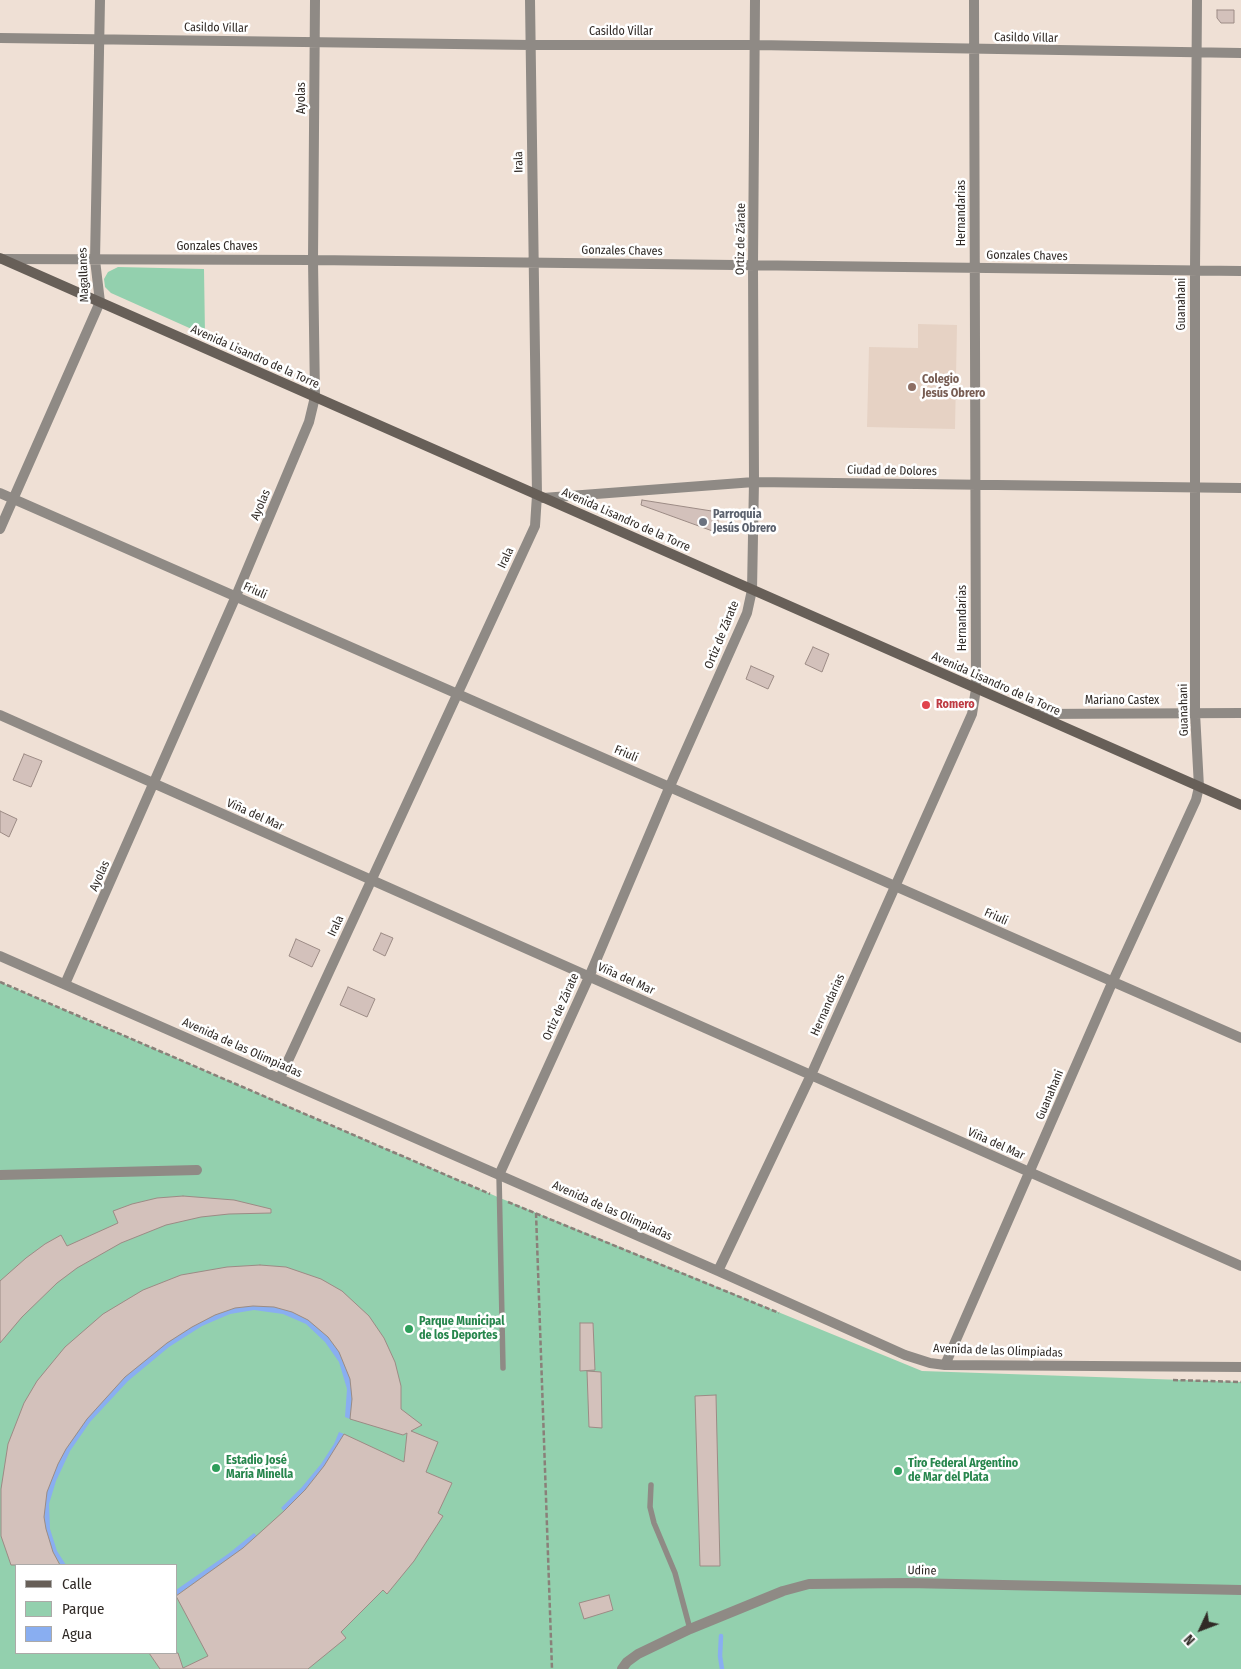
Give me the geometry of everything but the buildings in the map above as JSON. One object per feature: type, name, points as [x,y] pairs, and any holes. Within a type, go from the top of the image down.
[{"type":"street","name":"Magallanes","points":[[0,529],[100,302],[95,260],[100,0]]},
{"type":"street","name":"Ayolas","points":[[65,984],[155,784],[309,422],[315,397],[314,0]]},
{"type":"street","name":"Irala","points":[[280,1078],[535,526],[540,496],[532,262],[530,0]]},
{"type":"street","name":"Ortiz de Zárate","points":[[499,1174],[589,977],[670,786],[747,613],[752,590],[754,482],[755,0]]},
{"type":"street","name":"Hernandarias","points":[[718,1271],[811,1075],[972,714],[976,689],[974,0]]},
{"type":"street","name":"Guanahani","points":[[945,1365],[1112,983],[1196,800],[1200,787],[1195,713],[1197,0]]},
{"type":"street","name":"Casildo Villar","points":[[0,38],[1241,53]]},
{"type":"street","name":"Gonzales Chaves","points":[[1,259],[532,262],[1241,271]]},
{"type":"street","name":"Avenida Lisandro de la Torre","points":[[1,259],[1241,805]]},
{"type":"street","name":"Ciudad de Dolores","points":[[540,496],[754,482],[1241,488]]},
{"type":"street","name":"Friuli","points":[[0,493],[895,885],[1112,983],[1241,1038]]},
{"type":"street","name":"Mariano Castex","points":[[1033,714],[1241,714]]},
{"type":"street","name":"Viña del Mar","points":[[0,715],[1241,1266]]},
{"type":"street","name":"Avenida de las Olimpiadas","points":[[0,956],[499,1174],[905,1355],[930,1363],[945,1365],[1241,1368]]},
{"type":"street","points":[[0,1175],[197,1170]]},
{"type":"street","name":"Udine","points":[[622,1669],[627,1662],[638,1654],[690,1629],[783,1591],[809,1584],[1241,1590]]},
{"type":"lane","points":[[499,1174],[503,1368]]},
{"type":"lane","points":[[651,1485],[650,1507],[654,1523],[675,1572],[690,1629]]},
{"type":"path","points":[[0,982],[500,1198],[712,1286]]},
{"type":"path","points":[[536,1213],[552,1669]]},
{"type":"shaded area","name":"Colegio Jesús Obrero","points":[[918,324],[957,325],[955,429],[867,427],[869,347],[918,348]]},
{"type":"green space","points":[[118,267],[204,269],[205,335],[111,293],[105,287],[104,279],[108,272]]},
{"type":"green space","name":"Parque Municipal de los Deportes","points":[[0,982],[500,1198],[922,1371],[1241,1382],[1241,1669],[0,1669]]},
{"type":"water","points":[[253,1306],[274,1307],[292,1312],[308,1320],[328,1337],[339,1352],[350,1379],[352,1399],[350,1419],[345,1417],[347,1389],[339,1362],[325,1342],[306,1324],[283,1314],[254,1310],[230,1314],[202,1326],[169,1347],[128,1381],[90,1422],[70,1451],[56,1481],[49,1504],[50,1529],[57,1551],[65,1564],[60,1564],[53,1552],[44,1517],[47,1491],[66,1449],[87,1419],[125,1377],[167,1343],[192,1327],[215,1315],[235,1308]]},
{"type":"water","points":[[339,1432],[344,1434],[332,1457],[305,1490],[284,1511],[281,1508],[321,1464],[334,1444]]},
{"type":"water","points":[[254,1533],[257,1536],[178,1595],[178,1589],[228,1554]]},
{"type":"waterway","points":[[721,1636],[720,1656],[722,1669]]},
{"type":"place","name":"Colegio Jesús Obrero","points":[[912,387]]},
{"type":"place","name":"Parroquia Jesús Obrero","points":[[703,522]]},
{"type":"place","name":"Romero","points":[[926,705]]},
{"type":"place","name":"Parque Municipal de los Deportes","points":[[409,1329]]},
{"type":"place","name":"Estadio José María Minella","points":[[216,1468]]},
{"type":"place","name":"Tiro Federal Argentino de Mar del Plata","points":[[898,1471]]}]
